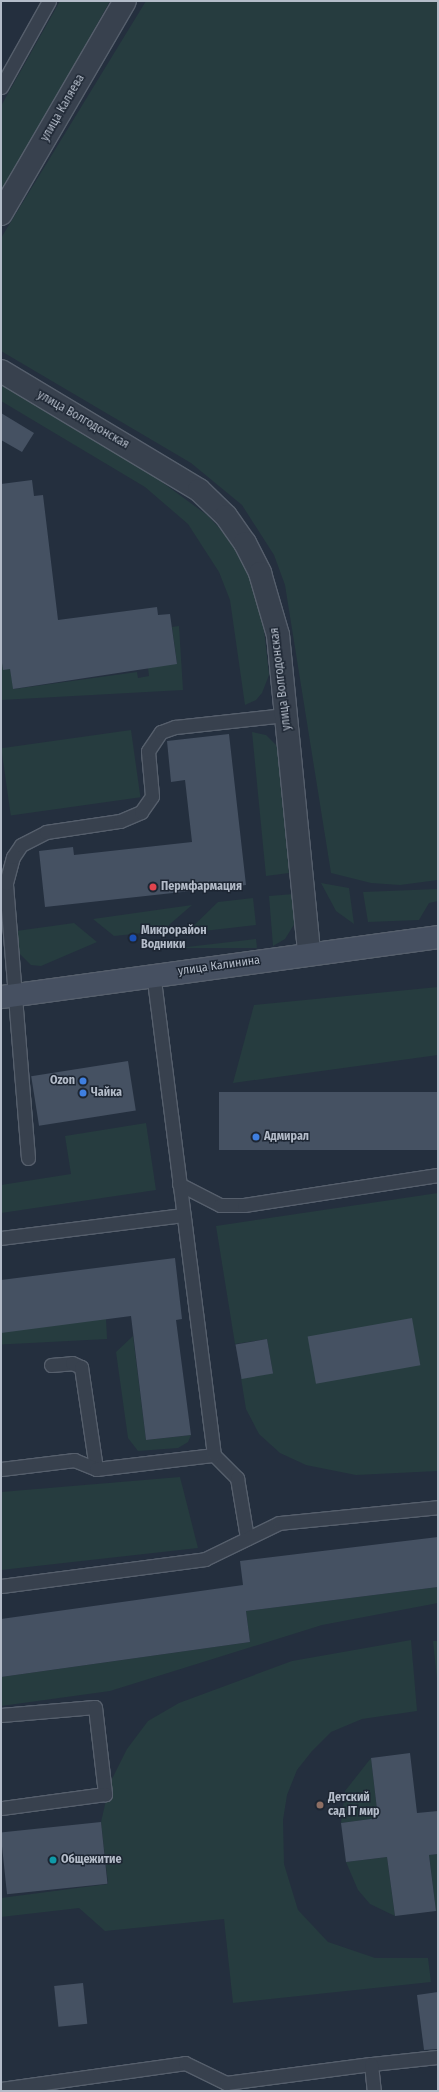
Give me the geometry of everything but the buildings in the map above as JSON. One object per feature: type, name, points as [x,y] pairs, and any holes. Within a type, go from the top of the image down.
[{"type":"main road","name":"улица Калинина","points":[[7,996],[309,953],[438,937]]},
{"type":"street","name":"улица Каляева","points":[[1,214],[125,1]]},
{"type":"street","name":"улица Волгодонская","points":[[1,371],[199,490],[226,516],[245,543],[268,597],[278,635],[309,953]]},
{"type":"lane","points":[[1,87],[49,1]]},
{"type":"lane","points":[[28,1158],[7,996],[6,883],[13,856],[21,844],[46,832],[120,821],[141,812],[152,796],[148,751],[161,732],[175,727],[285,715]]},
{"type":"lane","points":[[153,975],[214,1455],[237,1478],[247,1538]]},
{"type":"lane","points":[[180,1184],[220,1205],[244,1206],[438,1175]]},
{"type":"lane","points":[[1,1238],[183,1215]]},
{"type":"lane","points":[[51,1365],[72,1363],[81,1366],[96,1470]]},
{"type":"lane","points":[[1,1469],[74,1460],[96,1470],[214,1455]]},
{"type":"lane","points":[[1,1586],[206,1559],[279,1523],[438,1507]]},
{"type":"lane","points":[[1,1715],[95,1707],[105,1794],[1,1808]]},
{"type":"lane","points":[[1,2089],[185,2063],[226,2083],[371,2064],[438,2057]]},
{"type":"lane","points":[[371,2064],[374,2091]]},
{"type":"green space","points":[[60,1],[110,1],[1,196],[1,106]]},
{"type":"green space","points":[[146,1],[438,1],[438,880],[400,885],[371,883],[331,873],[285,585],[274,555],[242,505],[191,463],[1,351],[1,238]]},
{"type":"green space","points":[[1,384],[155,477],[207,515],[223,532],[248,570],[263,620],[269,675],[262,693],[256,700],[245,705],[230,600],[219,572],[188,524],[145,487],[1,401]]},
{"type":"green space","points":[[179,626],[183,690],[1,700],[1,656],[10,669],[14,689],[137,672],[138,678],[149,676],[148,668],[177,663],[172,627]]},
{"type":"green space","points":[[131,730],[140,797],[11,816],[1,748]]},
{"type":"green space","points":[[252,732],[266,735],[277,746],[289,873],[266,876]]},
{"type":"green space","points":[[321,883],[349,888],[354,924],[336,911]]},
{"type":"green space","points":[[438,889],[438,901],[429,903],[419,920],[368,922],[363,892]]},
{"type":"green space","points":[[294,894],[295,923],[285,939],[273,946],[269,896]]},
{"type":"green space","points":[[253,898],[256,925],[186,933],[218,902]]},
{"type":"green space","points":[[192,905],[162,931],[114,936],[93,919]]},
{"type":"green space","points":[[74,923],[97,942],[41,966],[31,965],[19,953],[16,931]]},
{"type":"green space","points":[[256,939],[257,948],[178,948]]},
{"type":"green space","points":[[438,987],[438,1055],[233,1083],[254,1005]]},
{"type":"green space","points":[[146,1123],[156,1190],[1,1213],[1,1185],[71,1174],[65,1136]]},
{"type":"green space","points":[[438,1193],[438,1471],[356,1475],[306,1465],[280,1453],[259,1434],[246,1409],[241,1378],[273,1373],[267,1339],[235,1344],[216,1226]]},
{"type":"green space","points":[[106,1319],[107,1339],[1,1345],[1,1325]]},
{"type":"green space","points":[[133,1336],[146,1440],[191,1435],[188,1442],[178,1448],[138,1451],[128,1438],[116,1352]]},
{"type":"green space","points":[[180,1477],[198,1548],[1,1570],[1,1492]]},
{"type":"green space","points":[[438,1587],[438,1603],[322,1625],[110,1691],[1,1706],[1,1677],[250,1642],[246,1611]]},
{"type":"green space","points":[[411,1640],[417,1711],[362,1719],[331,1732],[312,1751],[297,1770],[287,1795],[283,1820],[284,1864],[298,1910],[328,1942],[375,1958],[428,1958],[431,1982],[233,2003],[224,1919],[105,1931],[79,1908],[1,1917],[1,1898],[108,1884],[101,1822],[110,1783],[127,1749],[148,1721],[179,1703],[292,1661]]},
{"type":"green space","points":[[433,1641],[438,1641],[438,1688]]},
{"type":"green space","points":[[371,1758],[378,1818],[341,1823],[345,1791]]},
{"type":"green space","points":[[438,1854],[438,1911],[436,1911],[429,1855]]},
{"type":"green space","points":[[387,1857],[395,1916],[370,1904],[358,1890],[346,1862]]},
{"type":"place","name":"Пермфармация","points":[[153,887]]},
{"type":"place","name":"Микрорайон Водники","points":[[133,938]]},
{"type":"place","name":"Ozon","points":[[83,1081]]},
{"type":"place","name":"Чайка","points":[[83,1093]]},
{"type":"place","name":"Адмирал","points":[[256,1137]]},
{"type":"place","name":"Детский сад IT мир","points":[[320,1805]]},
{"type":"place","name":"Общежитие","points":[[53,1860]]}]
